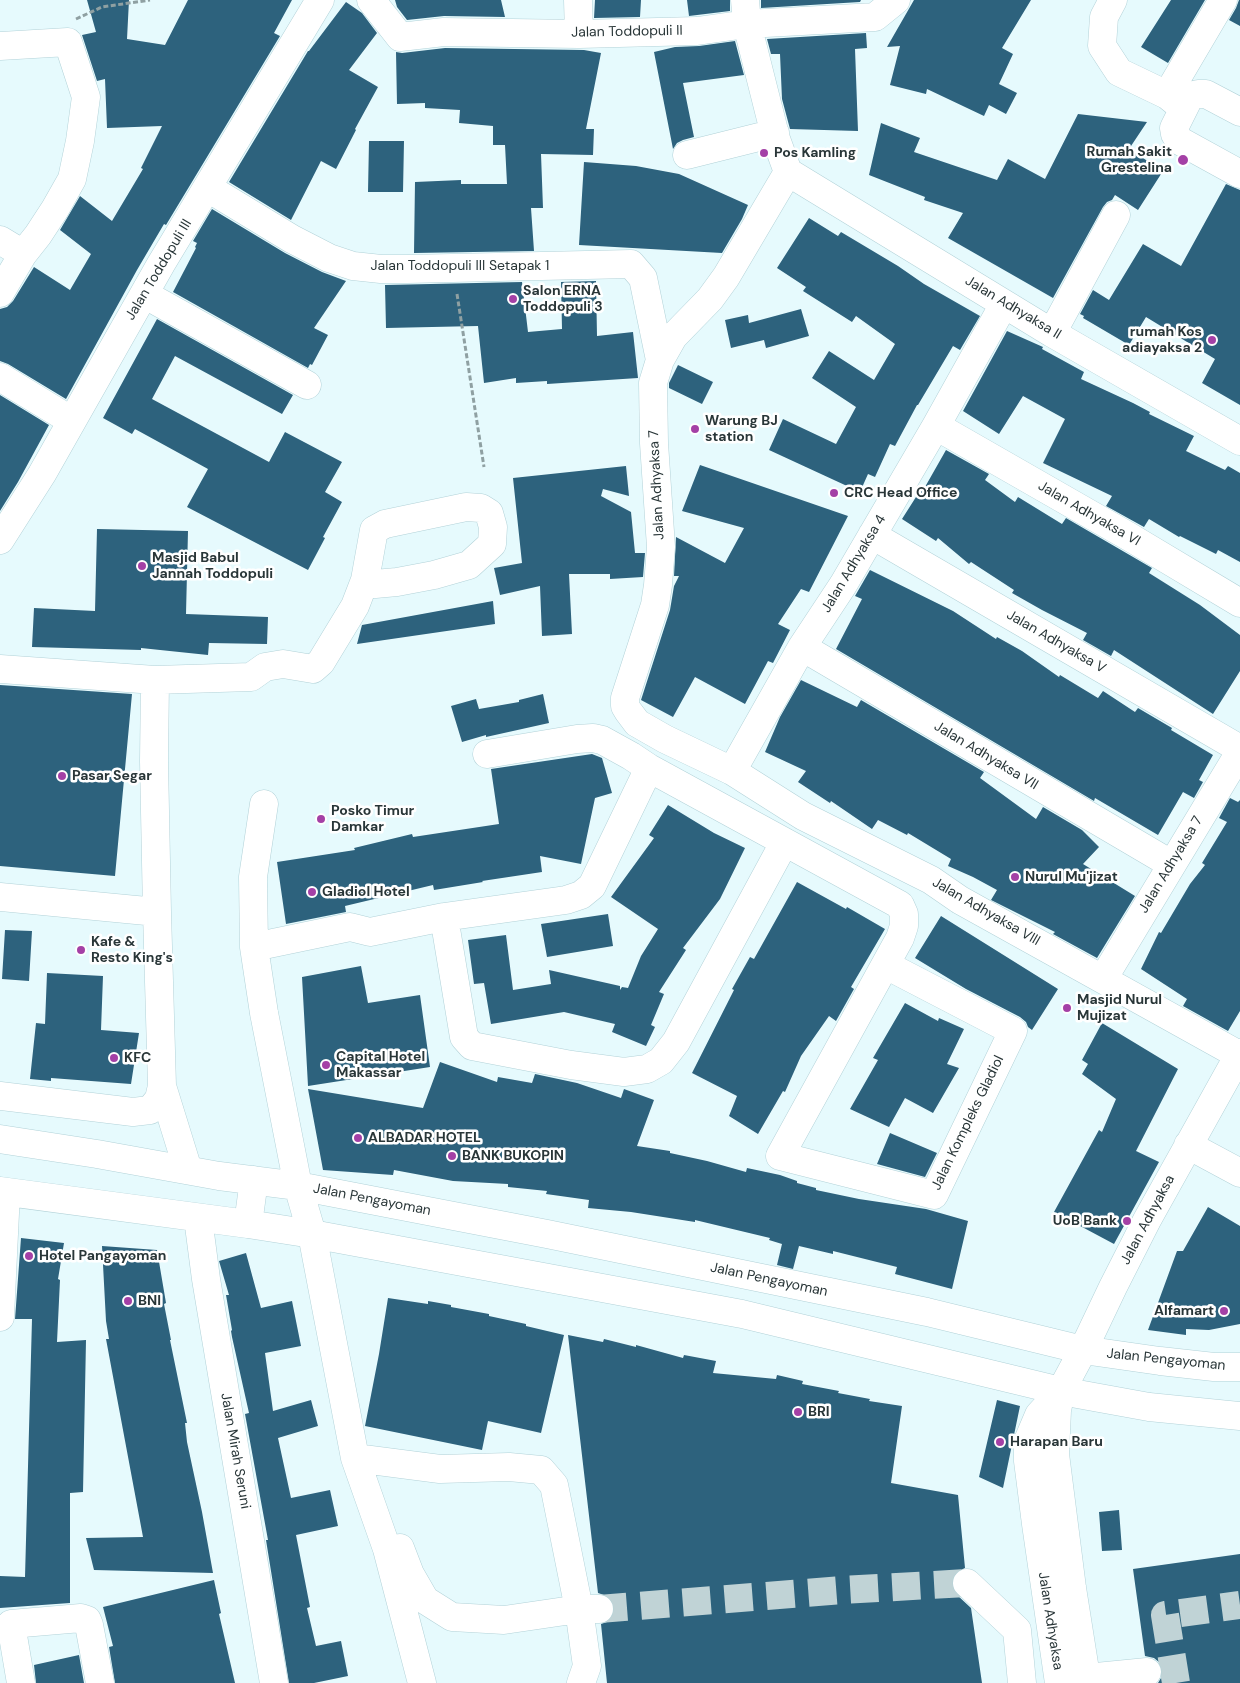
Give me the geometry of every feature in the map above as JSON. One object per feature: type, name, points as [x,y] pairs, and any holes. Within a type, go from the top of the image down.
[{"type":"street","name":"Jalan Toddopuli III","points":[[0,540],[42,474],[144,294],[320,0]]},
{"type":"street","name":"Jalan Toddopuli II","points":[[371,0],[400,37],[444,32],[578,34],[696,31],[746,12],[874,17],[896,0]]},
{"type":"street","points":[[578,0],[578,34]]},
{"type":"street","points":[[1113,0],[1104,17],[1102,46],[1119,72],[1175,101],[1190,96],[1206,94],[1240,112]]},
{"type":"street","points":[[1223,0],[1175,101],[1174,128],[1175,134],[1180,141],[1240,174]]},
{"type":"street","points":[[746,12],[775,133],[788,172]]},
{"type":"street","points":[[0,46],[68,42],[86,97],[72,179],[0,293]]},
{"type":"street","points":[[687,155],[775,133]]},
{"type":"street","name":"Jalan Adhyaksa II","points":[[788,172],[1052,333],[1240,440]]},
{"type":"street","name":"Jalan Adhyaksa 7","points":[[732,771],[665,739],[637,723],[625,706],[625,698],[655,605],[658,585],[661,547],[654,443],[653,383],[660,360],[673,337],[710,299],[726,278],[788,172]]},
{"type":"street","name":"Jalan Toddopuli III Setapak 1","points":[[208,188],[292,239],[329,258],[353,266],[381,269],[630,264],[643,278],[660,360]]},
{"type":"street","points":[[1052,333],[1116,215]]},
{"type":"street","points":[[0,240],[23,254]]},
{"type":"street","points":[[144,294],[307,385]]},
{"type":"street","name":"Jalan Adhyaksa 4","points":[[732,771],[802,647],[843,585],[936,426],[1004,304]]},
{"type":"street","points":[[0,378],[72,421]]},
{"type":"street","name":"Jalan Adhyaksa VI","points":[[936,426],[1240,603]]},
{"type":"street","name":"Jalan Adhyaksa V","points":[[872,535],[1240,751]]},
{"type":"street","points":[[0,669],[155,680],[250,677],[265,667],[283,664],[313,669],[321,662],[355,606],[365,580]]},
{"type":"street","name":"Jalan Adhyaksa VII","points":[[802,647],[1171,864]]},
{"type":"street","points":[[0,1096],[133,1112],[150,1110],[159,1099],[162,1086],[154,761],[155,680]]},
{"type":"street","name":"Jalan Kompleks Gladiol","points":[[487,754],[542,744],[593,738],[602,740],[649,768],[900,906],[904,914],[904,926],[900,938],[780,1156],[934,1195],[1013,1031],[886,965]]},
{"type":"street","name":"Jalan Adhyaksa 7","points":[[1103,979],[1240,751]]},
{"type":"street","points":[[255,955],[350,927],[368,932],[444,917],[566,900],[581,895],[592,886],[649,768]]},
{"type":"street","name":"Jalan Adhyaksa VIII","points":[[732,771],[803,816],[931,880],[960,900],[1239,1054]]},
{"type":"street","points":[[264,804],[253,877],[255,955],[264,1013],[298,1186]]},
{"type":"street","points":[[444,917],[466,1042],[472,1046],[571,1065],[624,1072],[647,1069],[661,1061],[676,1042],[784,843]]},
{"type":"street","points":[[0,897],[157,912]]},
{"type":"street","name":"Jalan Adhyaksa","points":[[1059,1683],[1036,1524],[1028,1461],[1028,1442],[1039,1415],[1061,1391],[1084,1350],[1112,1287],[1147,1220],[1239,1054]]},
{"type":"street","points":[[162,1086],[188,1170]]},
{"type":"street","name":"Jalan Pengayoman","points":[[0,1139],[298,1186],[557,1236],[918,1310],[1084,1350],[1169,1362],[1240,1367]]},
{"type":"street","points":[[1188,1145],[1240,1174]]},
{"type":"street","points":[[248,1224],[254,1180]]},
{"type":"street","name":"Jalan Pengayoman","points":[[298,1186],[312,1234],[355,1458],[387,1550],[422,1683]]},
{"type":"street","points":[[0,1317],[3,1191],[312,1234],[742,1314],[1061,1391],[1149,1407],[1240,1416]]},
{"type":"street","name":"Jalan Mirah Seruni","points":[[198,1218],[206,1279],[274,1683]]},
{"type":"street","name":"Jalan Adhyaksa","points":[[1061,1391],[1057,1410],[1055,1454],[1086,1681]]},
{"type":"street","points":[[355,1458],[379,1492],[410,1574],[425,1600],[452,1617],[504,1620],[589,1609]]},
{"type":"street","points":[[355,1458],[440,1469],[509,1467],[541,1470],[554,1485],[589,1609],[587,1666],[581,1683]]},
{"type":"street","points":[[967,1583],[1017,1630],[1022,1683]]},
{"type":"street","points":[[21,1683],[5,1624],[82,1618],[87,1620],[100,1683]]},
{"type":"street","points":[[1086,1681],[1147,1672]]},
{"type":"path","points":[[68,42],[66,24],[102,7],[150,0]]},
{"type":"path","points":[[453,268],[484,467]]},
{"type":"building","points":[[87,0],[129,0],[127,39],[165,45],[188,0],[292,0],[274,33],[280,36],[166,225],[164,224],[66,399],[0,361],[0,309],[7,307],[13,301],[34,267],[70,290],[91,254],[60,230],[80,196],[112,221],[143,169],[141,168],[162,126],[107,128],[105,79],[97,81],[82,35],[96,32]]},
{"type":"building","points":[[395,0],[501,0],[505,17],[444,16],[407,20],[397,7]]},
{"type":"building","points":[[595,0],[641,0],[640,17],[594,18]]},
{"type":"building","points":[[687,0],[730,0],[730,11],[689,16]]},
{"type":"building","points":[[761,0],[861,0],[860,2],[761,8]]},
{"type":"building","points":[[914,0],[1031,0],[1002,48],[1013,54],[999,84],[1017,93],[1006,114],[989,105],[984,116],[927,89],[926,94],[890,85],[900,46],[887,47]]},
{"type":"building","points":[[1171,0],[1205,0],[1168,63],[1141,47]]},
{"type":"building","points":[[1240,0],[1240,26],[1229,20]]},
{"type":"building","points":[[346,2],[362,13],[377,33],[349,70],[378,87],[336,169],[321,161],[291,220],[229,182],[308,51]]},
{"type":"building","points":[[866,33],[867,48],[855,49],[858,131],[790,129],[782,99],[780,54],[771,54],[767,39]]},
{"type":"building","points":[[735,41],[744,75],[683,83],[694,137],[677,143],[673,149],[654,52],[675,47]]},
{"type":"building","points":[[445,48],[584,50],[601,53],[586,129],[594,129],[593,155],[541,154],[543,208],[531,208],[534,251],[414,253],[415,182],[461,180],[461,184],[507,184],[505,145],[493,145],[493,126],[459,123],[460,110],[425,108],[425,103],[397,104],[396,52]]},
{"type":"building","points":[[1078,114],[1147,122],[1129,149],[1163,171],[1138,210],[1115,195],[1112,200],[1107,202],[1053,298],[948,238],[963,213],[924,200],[925,197],[869,175],[881,123],[920,138],[914,152],[997,180],[1008,159],[1045,179]]},
{"type":"building","points":[[369,141],[404,141],[403,192],[368,192]]},
{"type":"building","points":[[584,162],[636,166],[679,174],[748,205],[722,253],[579,245]]},
{"type":"building","points":[[1226,184],[1240,190],[1240,405],[1202,383],[1215,359],[1146,317],[1129,345],[1083,318],[1084,316],[1080,314],[1093,290],[1109,300],[1143,244],[1181,266]]},
{"type":"building","points":[[212,209],[285,253],[322,272],[346,281],[314,328],[328,335],[312,365],[310,364],[308,368],[173,292],[196,248],[197,243],[193,241]]},
{"type":"building","points":[[809,218],[838,236],[841,232],[924,284],[980,316],[960,350],[953,346],[917,405],[895,446],[890,444],[875,477],[868,474],[860,492],[769,450],[783,419],[836,444],[856,407],[812,378],[829,351],[874,380],[895,344],[856,316],[852,322],[803,291],[806,287],[777,268]]},
{"type":"building","points":[[596,281],[597,336],[633,332],[638,378],[547,384],[547,381],[516,383],[516,378],[484,383],[478,326],[386,328],[385,285],[522,282],[528,332],[562,329],[561,282]]},
{"type":"building","points":[[801,309],[809,336],[766,348],[764,340],[731,348],[725,320],[748,315],[749,323]]},
{"type":"building","points":[[157,319],[293,395],[282,414],[175,356],[152,399],[269,462],[285,432],[342,462],[325,492],[342,502],[308,570],[187,507],[208,469],[135,429],[132,434],[103,418]]},
{"type":"building","points":[[1007,331],[1043,347],[1042,349],[1084,372],[1081,379],[1133,403],[1150,412],[1149,414],[1194,436],[1186,451],[1225,470],[1228,466],[1240,473],[1240,562],[1218,550],[1216,554],[1179,537],[1149,519],[1144,527],[1106,506],[1112,496],[1043,463],[1065,419],[1023,396],[999,434],[963,411]]},
{"type":"building","points":[[678,365],[713,382],[702,404],[669,388],[669,383]]},
{"type":"building","points":[[0,395],[49,425],[0,511]]},
{"type":"building","points":[[946,450],[989,474],[985,480],[1015,502],[1018,497],[1062,524],[1066,518],[1152,568],[1149,573],[1200,605],[1240,635],[1240,671],[1213,714],[1114,650],[1111,656],[1083,640],[1087,633],[1012,593],[1014,590],[971,562],[969,564],[938,538],[936,541],[902,519],[923,486],[925,487]]},
{"type":"building","points":[[700,465],[848,516],[809,592],[801,589],[778,624],[790,630],[773,663],[768,661],[745,704],[695,677],[673,717],[641,700],[670,610],[674,586],[679,576],[674,576],[676,537],[725,563],[744,528],[682,511]]},
{"type":"building","points":[[626,466],[629,496],[603,489],[601,496],[631,512],[635,553],[645,553],[643,577],[610,579],[610,574],[569,574],[572,634],[542,636],[540,586],[500,595],[494,568],[522,563],[513,478]]},
{"type":"building","points":[[97,529],[188,531],[186,614],[268,617],[267,644],[209,643],[208,655],[141,648],[141,650],[32,647],[34,608],[95,611]]},
{"type":"building","points":[[870,570],[953,611],[996,639],[997,637],[1022,651],[1059,677],[1060,675],[1098,698],[1103,691],[1135,712],[1138,708],[1213,755],[1199,780],[1203,782],[1194,798],[1183,792],[1158,835],[1095,798],[1094,801],[836,649],[862,599],[855,596]]},
{"type":"building","points":[[493,601],[495,624],[357,644],[362,625]]},
{"type":"building","points":[[801,680],[857,707],[861,700],[984,772],[980,778],[1036,819],[1043,807],[1082,830],[1099,847],[1083,864],[1135,896],[1097,958],[1053,934],[1055,932],[991,900],[997,890],[948,866],[951,859],[908,833],[907,835],[878,820],[872,829],[831,801],[830,803],[798,782],[806,771],[765,752],[780,717]]},
{"type":"building","name":"Pasar Segar","points":[[0,685],[132,694],[115,876],[0,866]]},
{"type":"building","points":[[543,694],[549,723],[486,737],[486,735],[462,742],[451,706],[476,699],[479,709],[519,702],[519,700]]},
{"type":"building","points":[[592,754],[602,758],[612,793],[595,798],[581,864],[540,856],[542,872],[434,890],[433,885],[345,906],[346,912],[286,924],[277,862],[355,850],[354,848],[412,834],[413,837],[499,824],[491,769]]},
{"type":"building","points":[[1230,798],[1238,802],[1240,800],[1240,1011],[1228,1031],[1183,1006],[1187,999],[1141,969],[1159,932],[1161,933],[1190,884],[1205,865],[1202,863],[1227,822],[1219,818]]},
{"type":"building","points":[[668,805],[714,833],[745,848],[720,899],[683,948],[686,950],[659,992],[664,994],[651,1025],[655,1027],[646,1046],[612,1032],[615,1024],[564,1012],[491,1024],[484,983],[474,984],[468,940],[506,935],[513,990],[551,984],[549,970],[620,986],[620,990],[622,987],[628,988],[641,956],[658,929],[611,897],[654,838],[649,835]]},
{"type":"building","points":[[797,882],[846,909],[847,907],[885,929],[851,987],[854,989],[836,1021],[829,1016],[801,1056],[785,1092],[783,1091],[758,1134],[729,1116],[737,1096],[692,1073],[734,990],[732,989],[750,957],[754,959]]},
{"type":"building","points":[[608,914],[613,946],[547,957],[541,924]]},
{"type":"building","points":[[941,916],[1058,989],[1032,1030],[1020,1017],[966,989],[915,958]]},
{"type":"building","points":[[5,930],[32,931],[29,981],[2,979]]},
{"type":"building","points":[[361,966],[368,1003],[420,995],[430,1067],[308,1086],[302,977]]},
{"type":"building","points":[[47,973],[103,976],[101,1030],[139,1033],[131,1084],[51,1078],[51,1081],[30,1079],[36,1023],[45,1024]]},
{"type":"building","points":[[905,1003],[938,1021],[939,1018],[964,1029],[947,1064],[959,1068],[933,1113],[905,1098],[889,1127],[850,1109],[878,1060],[873,1058]]},
{"type":"building","points":[[1102,1023],[1178,1069],[1136,1151],[1159,1162],[1114,1244],[1054,1212],[1099,1130],[1102,1132],[1116,1099],[1082,1074],[1088,1064],[1082,1060]]},
{"type":"building","points":[[440,1062],[497,1082],[498,1077],[532,1083],[535,1074],[577,1083],[621,1098],[624,1089],[654,1100],[637,1146],[670,1151],[670,1153],[746,1172],[747,1168],[780,1175],[797,1181],[797,1183],[816,1188],[816,1190],[859,1199],[926,1209],[968,1221],[952,1289],[895,1274],[897,1267],[833,1251],[833,1254],[799,1246],[793,1269],[777,1265],[782,1244],[769,1240],[770,1238],[695,1220],[695,1222],[631,1212],[588,1208],[589,1200],[546,1194],[547,1191],[508,1187],[508,1184],[453,1181],[394,1170],[393,1175],[323,1170],[308,1089],[423,1108]]},
{"type":"building","points":[[890,1133],[937,1153],[925,1177],[877,1164]]},
{"type":"building","points":[[1208,1207],[1240,1226],[1240,1324],[1209,1330],[1186,1329],[1186,1335],[1148,1330],[1177,1251],[1183,1251]]},
{"type":"building","points":[[21,1238],[64,1243],[58,1279],[60,1280],[57,1342],[86,1340],[83,1492],[70,1493],[70,1603],[0,1608],[0,1576],[25,1577],[32,1319],[15,1319]]},
{"type":"building","points":[[102,1246],[157,1250],[170,1340],[187,1423],[185,1423],[187,1442],[213,1573],[94,1570],[86,1538],[143,1537],[106,1339],[109,1339],[106,1321]]},
{"type":"building","points":[[246,1253],[261,1308],[292,1301],[301,1346],[265,1353],[273,1411],[311,1400],[318,1426],[278,1438],[291,1498],[330,1490],[338,1526],[296,1535],[310,1607],[307,1608],[316,1646],[341,1641],[348,1676],[314,1683],[289,1683],[266,1540],[268,1540],[245,1414],[249,1413],[232,1337],[226,1295],[229,1295],[219,1261]]},
{"type":"building","points":[[388,1298],[428,1304],[428,1301],[451,1305],[451,1307],[489,1314],[489,1316],[564,1335],[541,1433],[488,1421],[482,1450],[365,1426]]},
{"type":"building","points":[[568,1335],[603,1342],[604,1339],[636,1347],[636,1345],[683,1358],[684,1355],[716,1361],[713,1373],[776,1379],[777,1375],[803,1381],[802,1384],[870,1399],[869,1401],[902,1406],[891,1483],[958,1495],[965,1568],[955,1573],[952,1587],[956,1594],[971,1608],[982,1683],[607,1683],[601,1624],[607,1622],[612,1617],[615,1609],[613,1602],[607,1596],[598,1593]]},
{"type":"building","name":"Harapan Baru","points":[[997,1400],[1020,1406],[1003,1488],[979,1477]]},
{"type":"building","points":[[1119,1510],[1122,1550],[1102,1551],[1099,1512]]},
{"type":"building","points":[[1240,1554],[1240,1683],[1158,1683],[1162,1670],[1160,1663],[1154,1658],[1145,1656],[1133,1569]]},
{"type":"building","points":[[214,1580],[221,1613],[219,1614],[235,1683],[115,1683],[109,1647],[113,1646],[103,1607]]},
{"type":"building","points":[[79,1655],[84,1683],[36,1683],[34,1665]]},
{"type":"tunnel","points":[[599,1609],[843,1590],[967,1583]]},
{"type":"tunnel","points":[[1176,1683],[1165,1615],[1240,1605]]},
{"type":"place","name":"Pos Kamling","points":[[764,153]]},
{"type":"place","name":"Rumah Sakit Grestelina","points":[[1183,160]]},
{"type":"place","name":"Salon ERNA Toddopuli 3","points":[[513,299]]},
{"type":"place","name":"rumah Kos adiayaksa 2","points":[[1212,340]]},
{"type":"place","name":"Warung BJ station","points":[[695,429]]},
{"type":"place","name":"CRC Head Office","points":[[834,493]]},
{"type":"place","name":"Masjid Babul Jannah Toddopuli","points":[[142,566]]},
{"type":"place","name":"Pasar Segar","points":[[62,776]]},
{"type":"place","name":"Posko Timur Damkar","points":[[321,819]]},
{"type":"place","name":"Nurul Mu'jizat","points":[[1015,877]]},
{"type":"place","name":"Gladiol Hotel","points":[[312,892]]},
{"type":"place","name":"Kafe & Resto King's","points":[[81,950]]},
{"type":"place","name":"Masjid Nurul Mujizat","points":[[1067,1008]]},
{"type":"place","name":"KFC","points":[[114,1058]]},
{"type":"place","name":"Capital Hotel Makassar","points":[[326,1065]]},
{"type":"place","name":"ALBADAR HOTEL","points":[[358,1138]]},
{"type":"place","name":"BANK BUKOPIN","points":[[452,1156]]},
{"type":"place","name":"UoB Bank","points":[[1127,1221]]},
{"type":"place","name":"Hotel Pangayoman","points":[[29,1256]]},
{"type":"place","name":"BNI","points":[[128,1301]]},
{"type":"place","name":"Alfamart","points":[[1224,1311]]},
{"type":"place","name":"BRI","points":[[798,1412]]},
{"type":"place","name":"Harapan Baru","points":[[1000,1442]]}]
